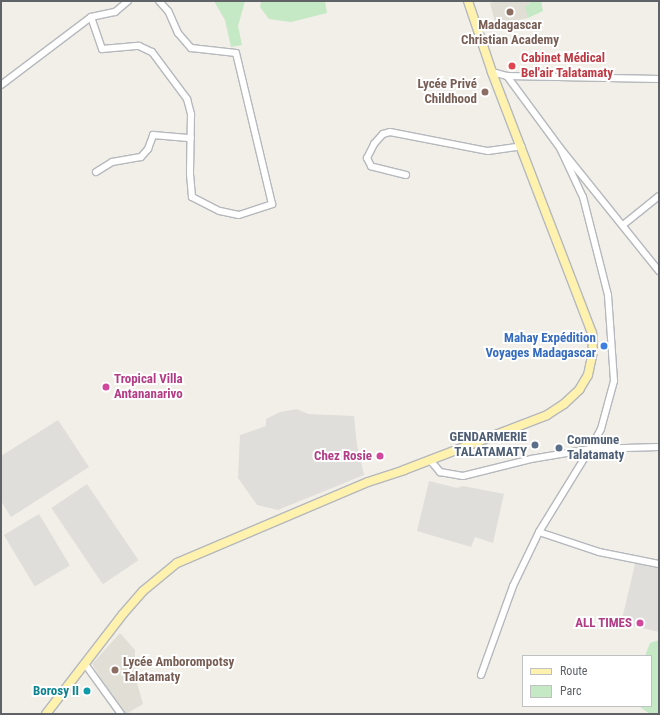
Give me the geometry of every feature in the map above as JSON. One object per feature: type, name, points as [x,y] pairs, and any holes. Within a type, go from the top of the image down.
[{"type":"main road","points":[[46,714],[143,591],[177,563],[368,482],[430,460],[557,409],[579,390],[588,375],[593,352],[592,333],[522,146],[492,72],[468,1]]},
{"type":"street","points":[[1,85],[91,17],[115,12],[128,1]]},
{"type":"street","points":[[91,17],[102,49],[139,46],[152,52],[187,99],[191,114],[192,197],[220,211],[239,215],[272,204],[236,53],[191,48],[178,33],[168,11],[159,1]]},
{"type":"street","points":[[492,72],[507,76],[659,79]]},
{"type":"street","points":[[507,76],[560,148],[659,271]]},
{"type":"street","points":[[406,175],[371,166],[366,158],[374,144],[383,134],[390,132],[488,151],[522,146]]},
{"type":"street","points":[[96,172],[112,162],[141,157],[148,149],[153,135],[191,138]]},
{"type":"street","points":[[481,675],[513,586],[539,532],[601,429],[614,381],[608,295],[583,197],[560,148]]},
{"type":"street","points":[[623,225],[659,196]]},
{"type":"street","points":[[430,460],[440,472],[464,476],[531,459],[590,449],[659,447]]},
{"type":"street","points":[[539,532],[599,552],[659,564]]},
{"type":"street","points":[[85,664],[117,712]]},
{"type":"shaded area","name":"Madagascar Christian Academy","points":[[498,1],[529,1],[530,4],[526,6],[528,18],[496,25],[490,3]]},
{"type":"shaded area","points":[[297,409],[308,414],[354,416],[357,445],[364,475],[278,510],[257,505],[238,478],[240,435],[266,426],[266,419],[280,412]]},
{"type":"shaded area","points":[[58,420],[89,467],[11,517],[1,501],[1,456]]},
{"type":"shaded area","points":[[429,481],[457,488],[463,486],[504,494],[493,543],[475,537],[471,547],[417,531]]},
{"type":"shaded area","points":[[87,484],[138,560],[103,584],[51,508]]},
{"type":"shaded area","points":[[39,514],[70,565],[35,587],[4,535]]},
{"type":"shaded area","points":[[636,560],[659,565],[659,632],[621,623]]},
{"type":"shaded area","name":"Lycée Amborompotsy Talatamaty","points":[[120,633],[135,650],[135,676],[143,704],[126,714],[123,714],[92,664]]},
{"type":"green space","points":[[214,1],[245,1],[238,26],[242,45],[231,47],[225,20]]},
{"type":"green space","points":[[261,1],[325,1],[327,13],[291,22],[269,19],[260,7]]},
{"type":"green space","points":[[529,1],[541,1],[543,11],[528,18],[525,6],[530,4]]},
{"type":"green space","points":[[659,640],[659,714],[650,714],[640,707],[652,707],[652,655],[645,655],[650,643]]},
{"type":"place","name":"Madagascar Christian Academy","points":[[510,12]]},
{"type":"place","name":"Cabinet Médical Bel'air Talatamaty","points":[[512,66]]},
{"type":"place","name":"Lycée Privé Childhood","points":[[485,92]]},
{"type":"place","name":"Mahay Expédition Voyages Madagascar","points":[[604,346]]},
{"type":"place","name":"Tropical Villa Antananarivo","points":[[106,387]]},
{"type":"place","name":"GENDARMERIE TALATAMATY","points":[[535,445]]},
{"type":"place","name":"Commune Talatamaty","points":[[559,448]]},
{"type":"place","name":"Chez Rosie","points":[[380,456]]},
{"type":"place","name":"ALL TIMES","points":[[640,623]]},
{"type":"place","name":"Lycée Amborompotsy Talatamaty","points":[[115,670]]},
{"type":"place","name":"Borosy II","points":[[87,691]]}]
